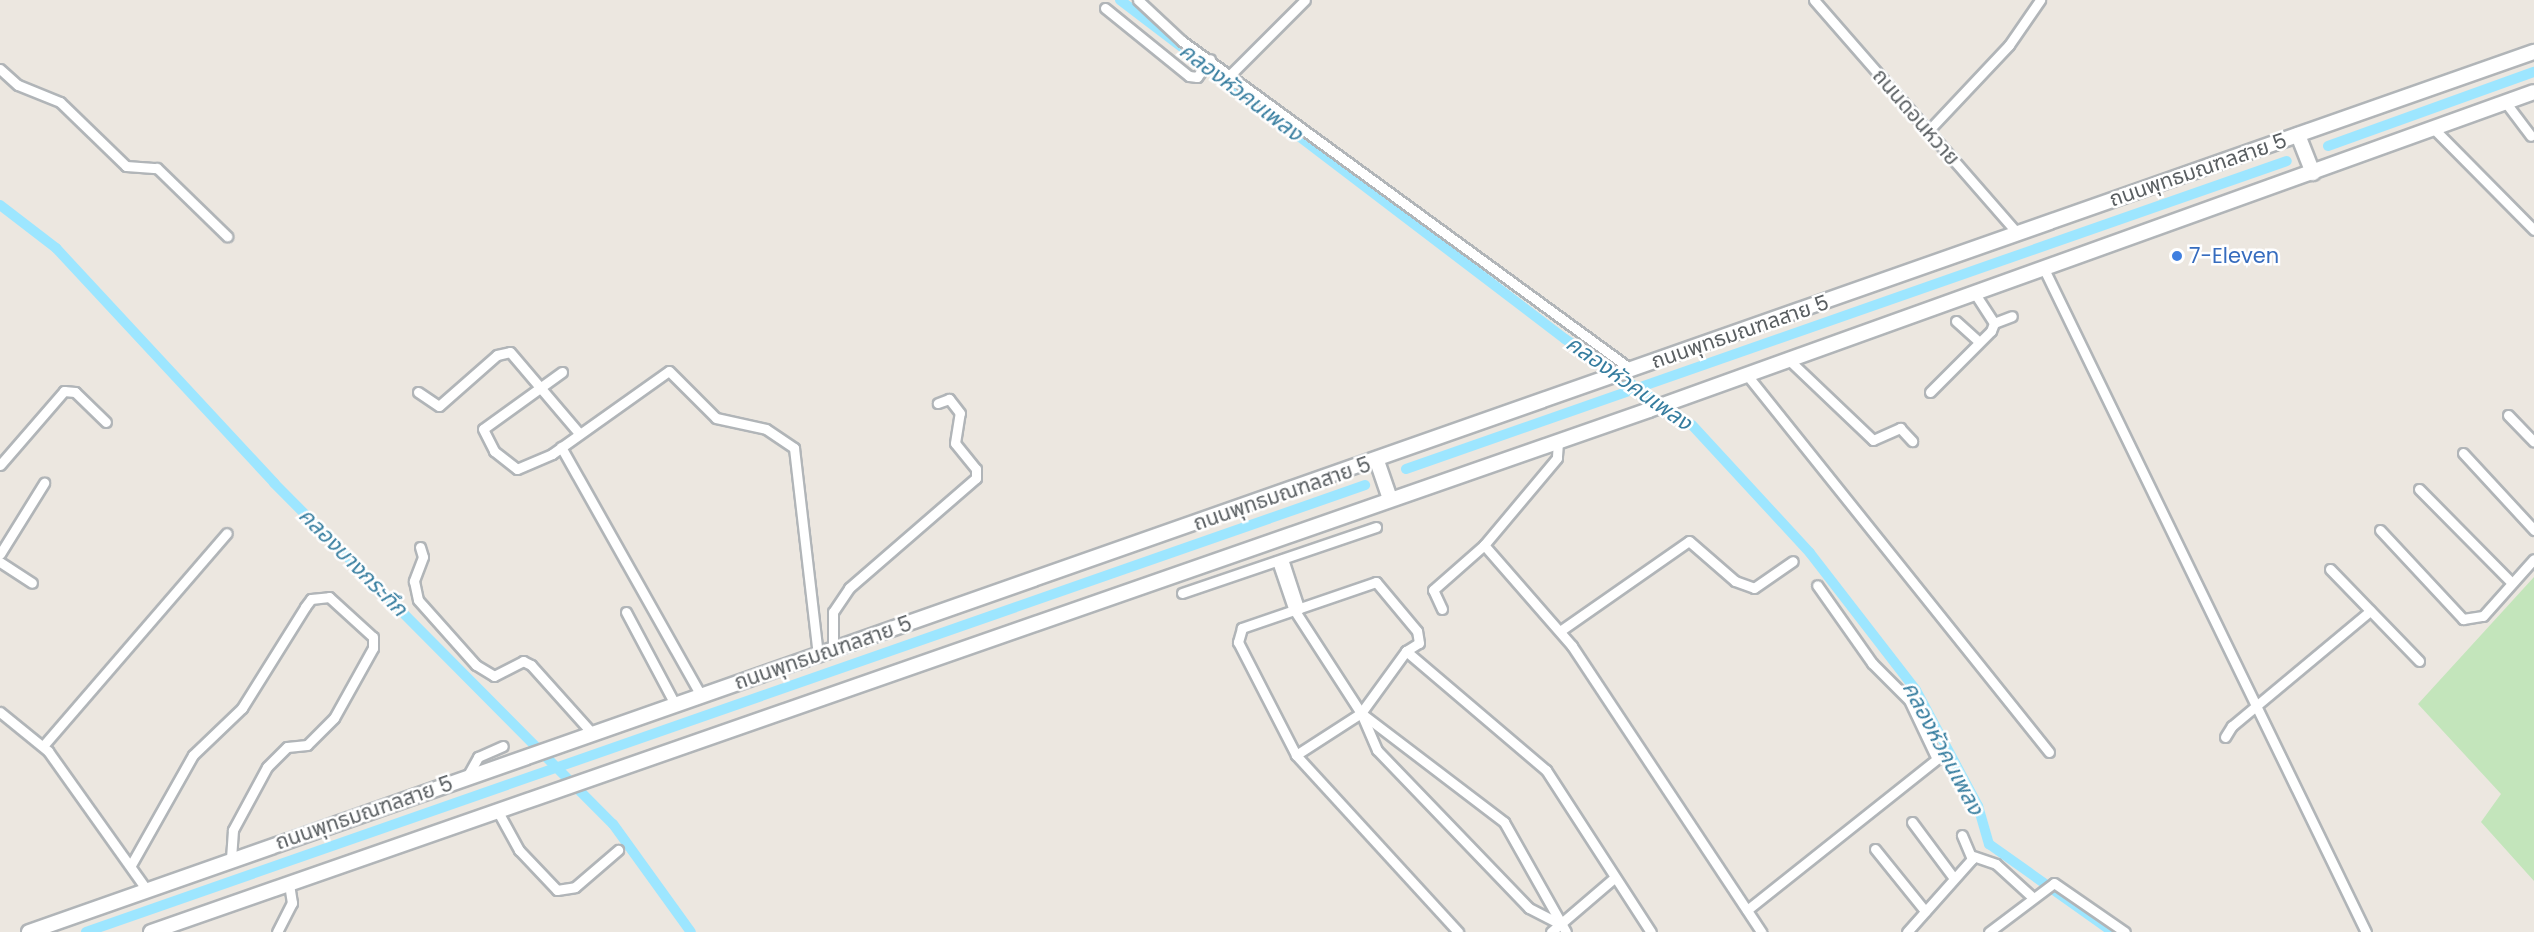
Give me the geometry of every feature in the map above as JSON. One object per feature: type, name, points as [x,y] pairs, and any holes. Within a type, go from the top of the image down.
[{"type":"main road","name":"ถนนพุทธมณฑลสาย 5","points":[[28,932],[554,746],[1377,461],[2534,52]]},
{"type":"main road","name":"ถนนพุทธมณฑลสาย 5","points":[[151,932],[1390,498],[1649,410],[2534,92]]},
{"type":"main road","points":[[2298,135],[2313,173]]},
{"type":"main road","points":[[1377,461],[1390,498]]},
{"type":"street","points":[[1138,0],[1208,61],[1232,73],[1495,274],[1632,370]]},
{"type":"street","points":[[1232,73],[1305,0]]},
{"type":"street","name":"ถนนดอนหวาย","points":[[1814,0],[2018,234]]},
{"type":"street","points":[[1929,131],[2009,45],[2040,0]]},
{"type":"street","points":[[1105,8],[1190,76],[1199,74],[1208,61]]},
{"type":"street","points":[[0,69],[18,85],[60,102],[126,166],[157,168],[227,236]]},
{"type":"street","points":[[2506,103],[2531,136]]},
{"type":"street","points":[[2434,129],[2534,230]]},
{"type":"street","points":[[2044,269],[2366,932]]},
{"type":"street","points":[[1975,294],[1994,323]]},
{"type":"street","points":[[1930,392],[1979,342],[1994,323],[2012,316]]},
{"type":"street","points":[[1956,321],[1979,342]]},
{"type":"street","points":[[418,392],[439,406],[503,352],[518,357],[579,433]]},
{"type":"street","points":[[1789,360],[1873,440],[1900,428],[1912,441]]},
{"type":"street","points":[[562,372],[488,422],[485,438],[517,469],[561,447],[669,371],[716,418],[784,438],[799,458],[818,655]]},
{"type":"street","points":[[1747,375],[2049,752]]},
{"type":"street","points":[[0,465],[63,391],[75,392],[106,422]]},
{"type":"street","points":[[833,650],[833,612],[849,588],[976,478],[976,469],[955,443],[960,413],[950,399],[938,403]]},
{"type":"street","points":[[2508,416],[2534,442]]},
{"type":"street","points":[[1442,609],[1433,590],[1484,545],[1557,458],[1558,442]]},
{"type":"street","points":[[561,447],[701,695]]},
{"type":"street","points":[[2463,453],[2534,530]]},
{"type":"street","points":[[0,554],[44,483]]},
{"type":"street","points":[[2419,489],[2512,583]]},
{"type":"street","points":[[1320,523],[1326,544]]},
{"type":"street","points":[[1182,593],[1376,527]]},
{"type":"street","points":[[2380,530],[2463,619],[2483,616],[2534,559]]},
{"type":"street","points":[[43,746],[227,533]]},
{"type":"street","points":[[1560,631],[1689,541],[1735,581],[1754,588],[1793,561]]},
{"type":"street","points":[[1484,545],[1560,631],[1761,932]]},
{"type":"street","points":[[420,547],[422,565],[414,582],[418,600],[476,665],[494,676],[523,661],[531,665],[592,733]]},
{"type":"street","points":[[1280,560],[1297,610],[1360,713],[1369,739],[1400,775],[1528,908],[1563,928]]},
{"type":"street","points":[[0,562],[32,584]]},
{"type":"street","points":[[2330,569],[2419,661]]},
{"type":"street","points":[[1296,755],[1360,713],[1406,651],[1420,636],[1376,582],[1237,634],[1296,755],[1458,932]]},
{"type":"street","points":[[1747,910],[1936,759],[1909,700],[1872,663],[1817,585]]},
{"type":"street","points":[[131,865],[193,755],[242,708],[304,607],[312,599],[329,597],[373,637],[373,648],[334,718],[307,745],[287,747],[267,767],[233,830],[231,860]]},
{"type":"street","points":[[2225,737],[2370,611]]},
{"type":"street","points":[[626,612],[675,705]]},
{"type":"street","points":[[1406,651],[1546,770],[1651,932]]},
{"type":"street","points":[[0,712],[43,746],[131,865],[146,889]]},
{"type":"street","points":[[1360,713],[1504,822],[1563,928]]},
{"type":"street","points":[[467,777],[478,757],[503,746]]},
{"type":"street","points":[[497,810],[519,850],[557,890],[575,887],[618,850]]},
{"type":"street","points":[[1912,822],[1953,877]]},
{"type":"street","points":[[1962,835],[1973,856],[1996,864],[2031,896]]},
{"type":"street","points":[[1875,849],[1924,911]]},
{"type":"street","points":[[1907,932],[1973,856]]},
{"type":"street","points":[[1551,932],[1563,928],[1614,878]]},
{"type":"street","points":[[278,932],[292,903],[289,884]]},
{"type":"street","points":[[1989,932],[2031,896],[2049,884],[2059,884],[2125,932]]},
{"type":"green space","points":[[2534,577],[2534,881],[2481,822],[2501,794],[2418,704]]},
{"type":"waterway","name":"คลองหัวคนเพลง","points":[[1120,0],[1565,339],[1692,425],[1810,553],[1916,690],[1978,806],[1989,844],[2113,932]]},
{"type":"waterway","points":[[2328,146],[2534,72]]},
{"type":"waterway","points":[[1406,469],[2287,161]]},
{"type":"waterway","name":"คลองบางกระทึก","points":[[0,205],[56,248],[274,483],[613,824],[691,932]]},
{"type":"waterway","points":[[86,932],[1365,485]]},
{"type":"place","name":"7-Eleven","points":[[2177,256]]}]
